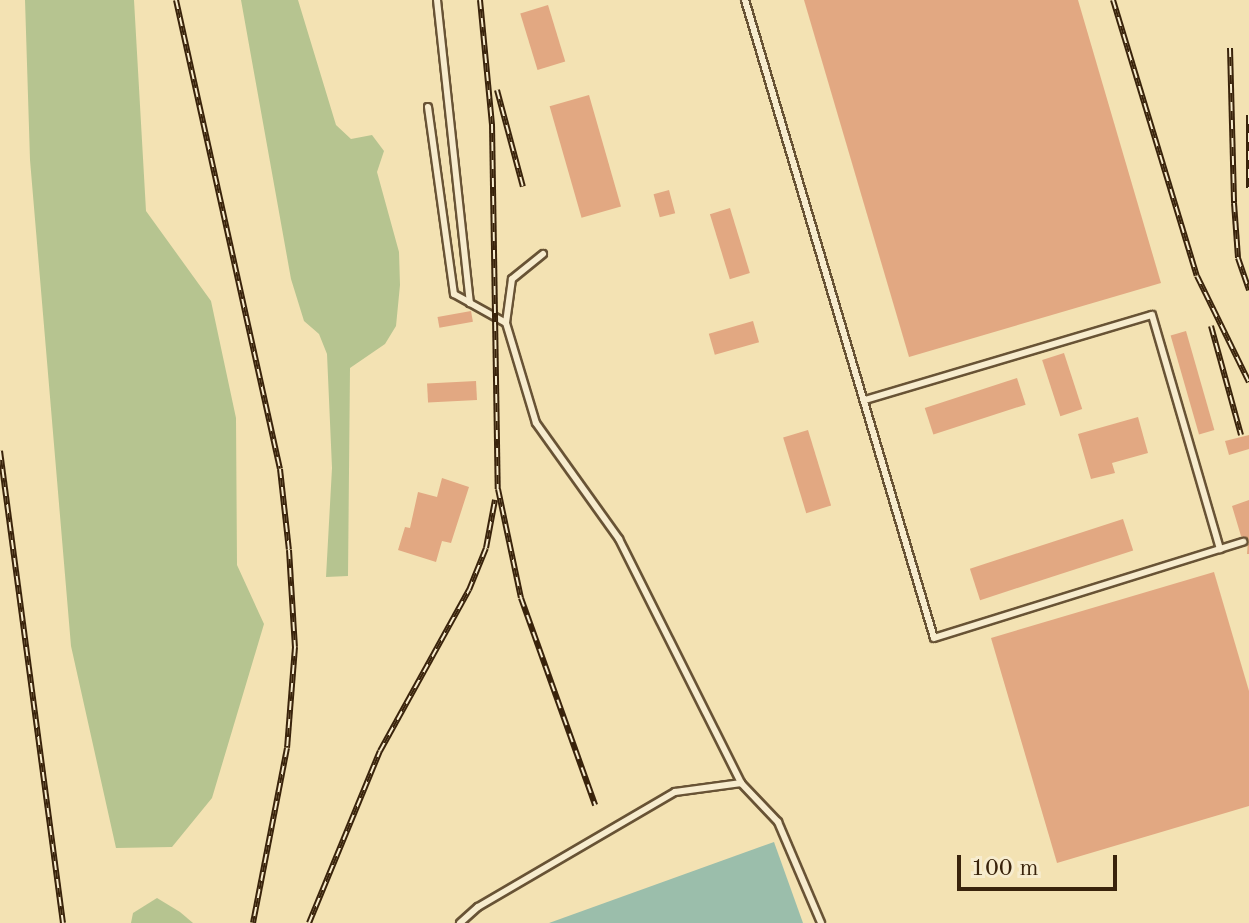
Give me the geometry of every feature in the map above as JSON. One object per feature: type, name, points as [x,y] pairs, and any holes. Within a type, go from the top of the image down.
[{"type":"lane","points":[[437,0],[470,303]]},
{"type":"lane","points":[[745,0],[934,638],[1243,542]]},
{"type":"lane","points":[[428,107],[454,294],[506,323]]},
{"type":"lane","points":[[543,254],[512,279],[506,323],[536,423],[619,539],[741,783],[778,822],[821,923]]},
{"type":"lane","points":[[865,400],[1152,315],[1220,549]]},
{"type":"lane","points":[[460,923],[478,907],[675,792],[741,783]]},
{"type":"green space","points":[[25,0],[134,0],[146,211],[211,301],[236,418],[237,565],[264,624],[212,798],[172,847],[116,848],[71,646],[30,160]]},
{"type":"green space","points":[[241,0],[298,0],[336,125],[351,139],[372,135],[384,151],[377,172],[399,252],[400,285],[396,326],[385,344],[350,368],[348,576],[326,577],[332,468],[327,354],[319,334],[304,321],[291,279]]},
{"type":"green space","points":[[157,898],[193,923],[131,923],[133,913]]},
{"type":"shaded area","points":[[774,842],[803,923],[549,923]]},
{"type":"building","points":[[804,0],[1078,0],[1161,283],[909,357]]},
{"type":"building","points":[[548,5],[565,61],[538,70],[520,13]]},
{"type":"building","points":[[589,95],[621,207],[582,218],[550,106]]},
{"type":"building","points":[[669,190],[675,213],[660,217],[654,194]]},
{"type":"building","points":[[730,208],[750,273],[730,279],[710,214]]},
{"type":"building","points":[[471,311],[473,322],[439,328],[438,317]]},
{"type":"building","points":[[753,321],[759,342],[715,355],[709,334]]},
{"type":"building","points":[[1186,331],[1214,430],[1199,434],[1171,335]]},
{"type":"building","points":[[1064,353],[1082,409],[1060,416],[1042,360]]},
{"type":"building","points":[[1017,378],[1026,405],[933,435],[925,408]]},
{"type":"building","points":[[476,381],[477,400],[428,403],[427,384]]},
{"type":"building","points":[[1138,417],[1148,453],[1112,463],[1115,473],[1091,479],[1078,434]]},
{"type":"building","points":[[808,430],[831,506],[806,513],[783,438]]},
{"type":"building","points":[[1249,435],[1249,449],[1229,455],[1225,441]]},
{"type":"building","points":[[442,478],[469,487],[451,543],[442,541],[436,562],[398,550],[405,527],[410,528],[418,492],[437,497]]},
{"type":"building","points":[[1249,500],[1249,554],[1247,554],[1248,540],[1241,536],[1232,506]]},
{"type":"building","points":[[1123,519],[1133,550],[980,600],[970,569]]},
{"type":"building","points":[[1214,572],[1249,691],[1249,806],[1057,863],[991,638]]},
{"type":"railway","points":[[176,0],[280,469],[289,550],[295,647],[287,748],[253,923]]},
{"type":"railway","points":[[480,0],[492,124],[498,489],[521,598],[595,805]]},
{"type":"railway","points":[[1113,0],[1197,276],[1249,382]]},
{"type":"railway","points":[[1230,48],[1238,258],[1249,290]]},
{"type":"railway","points":[[497,90],[523,187]]},
{"type":"railway","points":[[1249,115],[1249,188]]},
{"type":"railway","points":[[1211,326],[1241,435]]},
{"type":"railway","points":[[0,451],[63,923]]},
{"type":"railway","points":[[309,923],[380,751],[469,590],[486,548],[495,500]]}]
